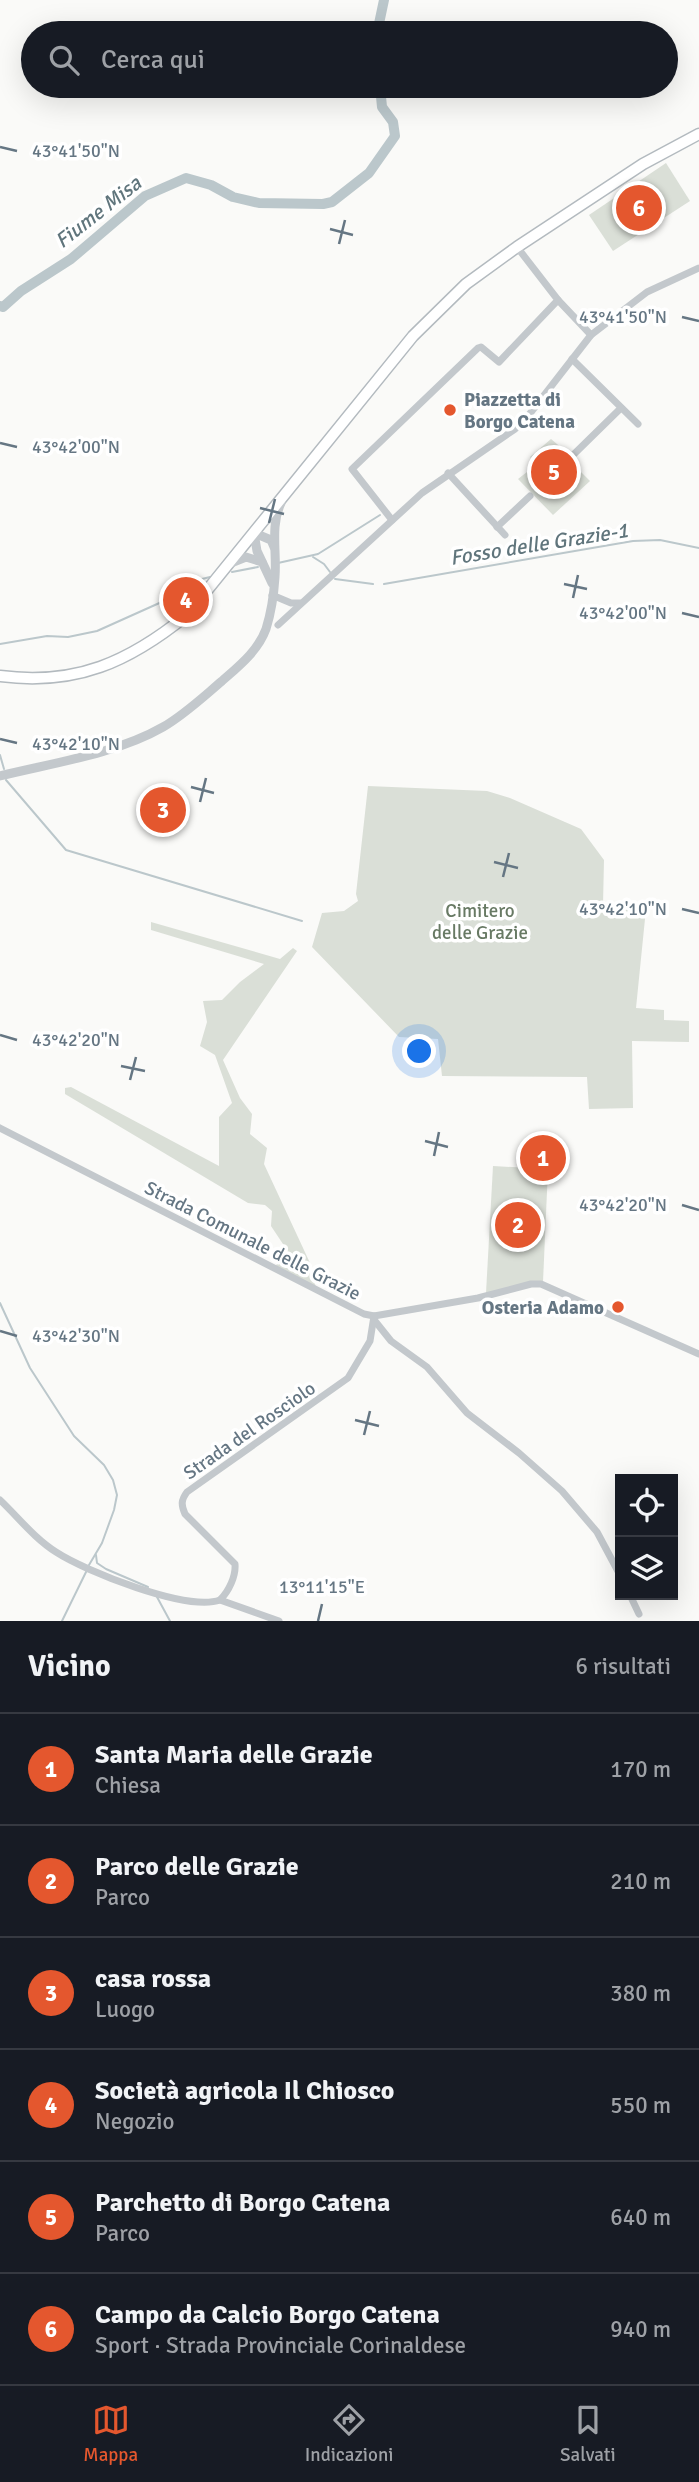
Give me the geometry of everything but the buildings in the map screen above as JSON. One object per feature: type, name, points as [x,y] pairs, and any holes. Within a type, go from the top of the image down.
[{"type":"main road","points":[[0,676],[22,679],[74,675],[110,664],[138,652],[187,615],[414,336],[466,284],[643,164],[699,134]]},
{"type":"street","points":[[517,247],[558,300],[591,335]]},
{"type":"street","points":[[278,625],[449,472],[521,423],[591,335],[647,292],[699,268]]},
{"type":"street","points":[[393,520],[352,469],[478,348],[482,348],[499,362],[558,300]]},
{"type":"street","points":[[572,359],[638,424]]},
{"type":"street","points":[[570,458],[621,408]]},
{"type":"street","points":[[449,472],[505,535]]},
{"type":"street","points":[[0,776],[123,744],[165,726],[198,702],[244,662],[260,643],[269,618],[275,578],[277,512],[286,492]]},
{"type":"street","points":[[497,527],[530,496]]},
{"type":"street","points":[[254,533],[271,540],[275,548]]},
{"type":"street","points":[[254,533],[257,551],[272,582],[272,595]]},
{"type":"street","points":[[224,568],[240,558],[253,558],[262,562]]},
{"type":"street","points":[[272,595],[291,603],[300,603]]},
{"type":"street","name":"Strada Comunale delle Grazie","points":[[0,1129],[357,1312],[375,1318],[541,1284],[699,1354]]},
{"type":"street","points":[[375,1318],[391,1341],[427,1367],[467,1413],[562,1491],[597,1532],[615,1566]]},
{"type":"street","name":"Strada del Rosciolo","points":[[220,1600],[232,1581],[235,1564],[185,1514],[181,1506],[182,1498],[348,1378],[365,1352],[375,1318]]},
{"type":"street","points":[[0,1500],[39,1540],[75,1563],[163,1596],[203,1603],[220,1600],[279,1621]]},
{"type":"street","points":[[632,1600],[639,1614]]},
{"type":"green space","points":[[666,163],[690,201],[613,251],[589,215]]},
{"type":"green space","points":[[551,439],[570,455],[568,459],[590,481],[553,515],[518,479],[536,465],[530,457]]},
{"type":"green space","name":"Cimitero delle Grazie","points":[[368,786],[487,791],[510,798],[581,829],[604,860],[603,905],[646,909],[636,1008],[664,1010],[664,1020],[689,1021],[689,1042],[632,1041],[633,1108],[589,1109],[587,1077],[442,1076],[438,1039],[399,1037],[312,947],[322,913],[344,911],[358,901],[356,894]]},
{"type":"green space","points":[[151,922],[280,959],[293,948],[297,951],[223,1060],[240,1098],[252,1114],[250,1134],[267,1148],[264,1164],[310,1263],[316,1288],[275,1268],[285,1247],[271,1226],[272,1211],[265,1205],[248,1203],[65,1094],[65,1088],[71,1087],[219,1166],[219,1117],[232,1103],[215,1055],[200,1046],[207,1022],[203,1001],[222,1000],[264,964],[151,930]]},
{"type":"green space","points":[[493,1166],[548,1169],[543,1282],[486,1293]]},
{"type":"waterway","name":"Fiume Misa","points":[[380,21],[384,0]]},
{"type":"waterway","name":"Fiume Misa","points":[[0,306],[3,307],[21,291],[71,259],[145,196],[186,178],[211,185],[233,197],[259,203],[332,202],[369,173],[395,136],[393,122],[382,107],[381,98]]},
{"type":"waterway","points":[[278,563],[318,554],[380,515]]},
{"type":"waterway","name":"Fosso delle Grazie-1","points":[[384,584],[633,541],[660,540],[699,548]]},
{"type":"waterway","name":"Fosso delle Grazie-1","points":[[313,557],[330,572]]},
{"type":"waterway","name":"Fosso delle Grazie-1","points":[[232,572],[258,567]]},
{"type":"waterway","name":"Fosso delle Grazie-1","points":[[0,644],[97,631],[175,596],[198,580],[210,577]]},
{"type":"waterway","name":"Fosso delle Grazie-1","points":[[335,579],[373,584]]},
{"type":"waterway","points":[[0,755],[4,769]]},
{"type":"waterway","points":[[6,780],[66,850],[302,921]]},
{"type":"waterway","points":[[0,1303],[30,1368],[74,1436],[104,1465],[113,1480],[117,1495],[114,1510],[102,1543],[89,1565]]},
{"type":"waterway","points":[[96,1555],[97,1563],[106,1569],[148,1587]]},
{"type":"waterway","points":[[62,1621],[87,1570]]},
{"type":"waterway","points":[[157,1597],[170,1621]]},
{"type":"place","name":"Campo da Calcio Borgo Catena","points":[[639,208]]},
{"type":"place","name":"Piazzetta di Borgo Catena","points":[[450,410]]},
{"type":"place","name":"Parchetto di Borgo Catena","points":[[554,472]]},
{"type":"place","name":"Società agricola Il Chiosco","points":[[186,600]]},
{"type":"place","name":"casa rossa","points":[[163,810]]},
{"type":"place","name":"Santa Maria delle Grazie","points":[[543,1158]]},
{"type":"place","name":"Parco delle Grazie","points":[[518,1225]]},
{"type":"place","name":"Osteria Adamo","points":[[618,1307]]}]
